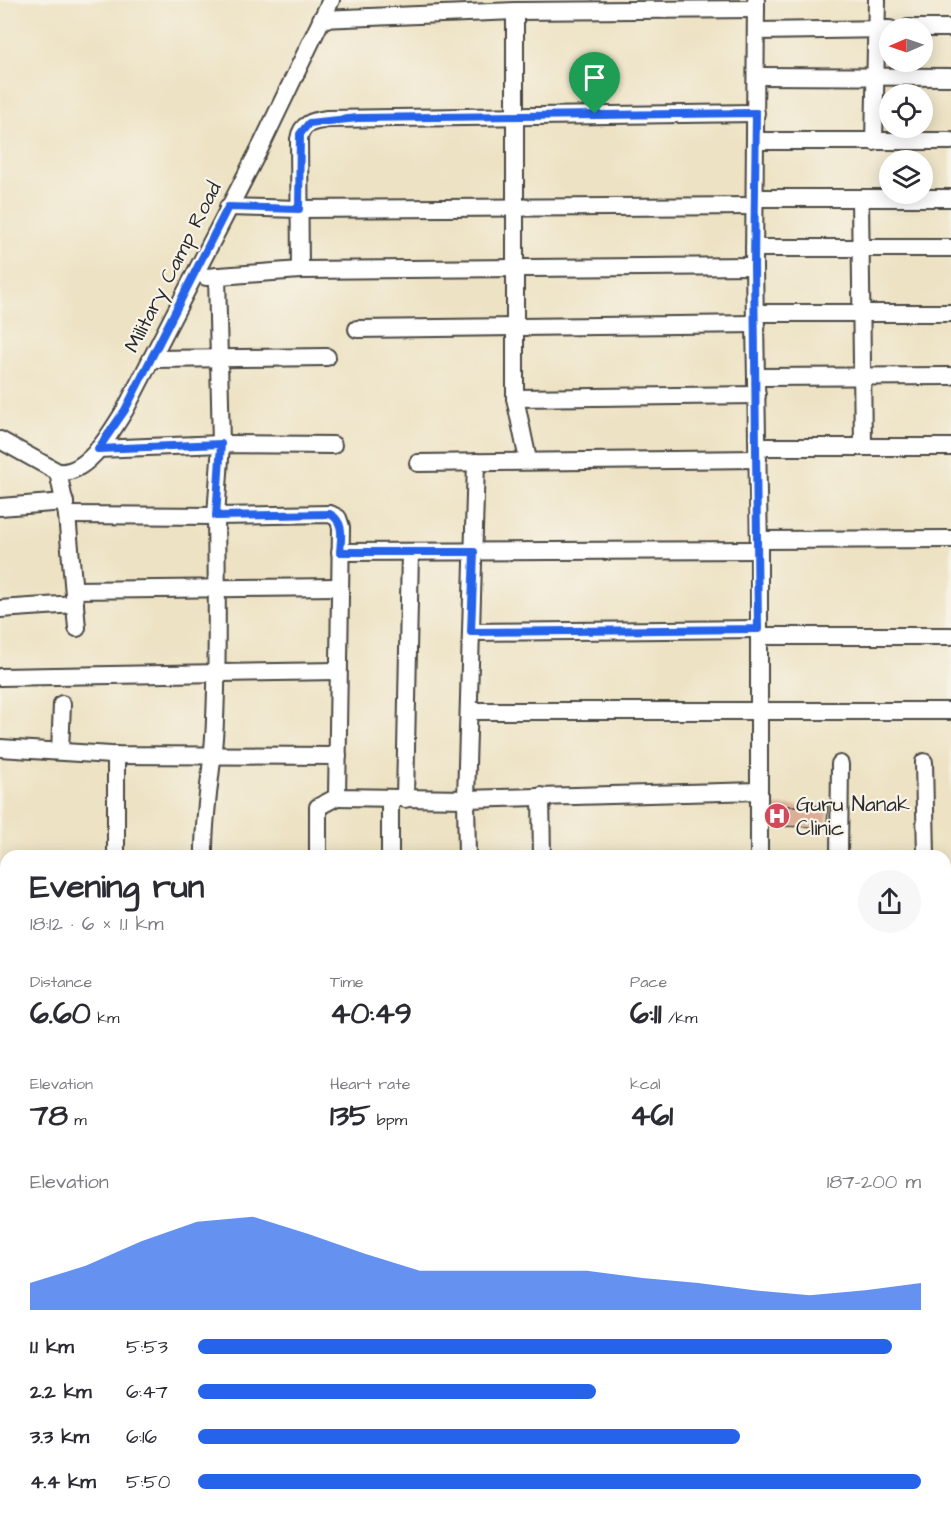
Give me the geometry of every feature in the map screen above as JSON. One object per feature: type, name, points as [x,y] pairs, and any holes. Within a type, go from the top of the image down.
[{"type":"street","name":"Military Camp Road","points":[[58,472],[73,470],[98,449],[125,410],[331,0]]},
{"type":"street","points":[[877,0],[881,18]]},
{"type":"street","points":[[321,19],[756,5],[754,266],[759,545],[759,850]]},
{"type":"street","points":[[515,11],[515,398],[528,460]]},
{"type":"street","points":[[933,28],[951,28]]},
{"type":"street","points":[[757,31],[879,29]]},
{"type":"street","points":[[874,142],[876,76],[879,56]]},
{"type":"street","points":[[757,76],[951,77]]},
{"type":"street","points":[[300,270],[300,134],[309,123],[327,119],[756,113]]},
{"type":"street","points":[[755,141],[951,141]]},
{"type":"street","points":[[228,207],[514,208],[860,198],[951,198]]},
{"type":"street","points":[[860,198],[863,447]]},
{"type":"street","points":[[754,248],[951,248]]},
{"type":"street","points":[[199,278],[300,270],[754,266]]},
{"type":"street","points":[[204,850],[204,808],[213,754],[217,588],[216,516],[221,444],[217,276]]},
{"type":"street","points":[[357,329],[951,313]]},
{"type":"street","points":[[151,359],[327,357]]},
{"type":"street","points":[[757,378],[951,376]]},
{"type":"street","points":[[515,398],[757,395]]},
{"type":"street","points":[[0,440],[58,472],[66,509],[77,628]]},
{"type":"street","points":[[98,449],[221,444],[333,445]]},
{"type":"street","points":[[418,463],[758,453],[863,447],[951,447]]},
{"type":"street","points":[[467,850],[466,799],[476,462]]},
{"type":"street","points":[[0,507],[216,516],[330,514],[338,518],[341,527],[337,671],[337,797]]},
{"type":"street","points":[[340,552],[474,552],[951,539]]},
{"type":"street","points":[[391,850],[398,799],[410,552]]},
{"type":"street","points":[[0,609],[75,597],[217,588],[339,587]]},
{"type":"street","points":[[471,632],[951,636]]},
{"type":"street","points":[[0,677],[337,671]]},
{"type":"street","points":[[60,751],[62,704]]},
{"type":"street","points":[[469,711],[951,711]]},
{"type":"street","points":[[0,748],[116,755],[338,756]]},
{"type":"street","points":[[116,755],[116,850]]},
{"type":"street","points":[[924,762],[926,850]]},
{"type":"street","points":[[838,850],[840,764]]},
{"type":"street","points":[[318,850],[318,807],[337,797],[466,799],[759,792]]},
{"type":"street","points":[[541,796],[542,850]]},
{"type":"building","points":[[767,806],[828,806],[827,827],[766,826]]},
{"type":"place","name":"Guru Nanak Clinic","points":[[777,816]]},
{"type":"route","points":[[756,113],[754,266],[759,550],[758,629],[471,632],[474,552],[340,552],[341,527],[338,518],[330,514],[216,516],[221,444],[98,449],[125,410],[228,207],[299,209],[300,134],[309,123],[327,119],[595,114],[756,113]]}]
